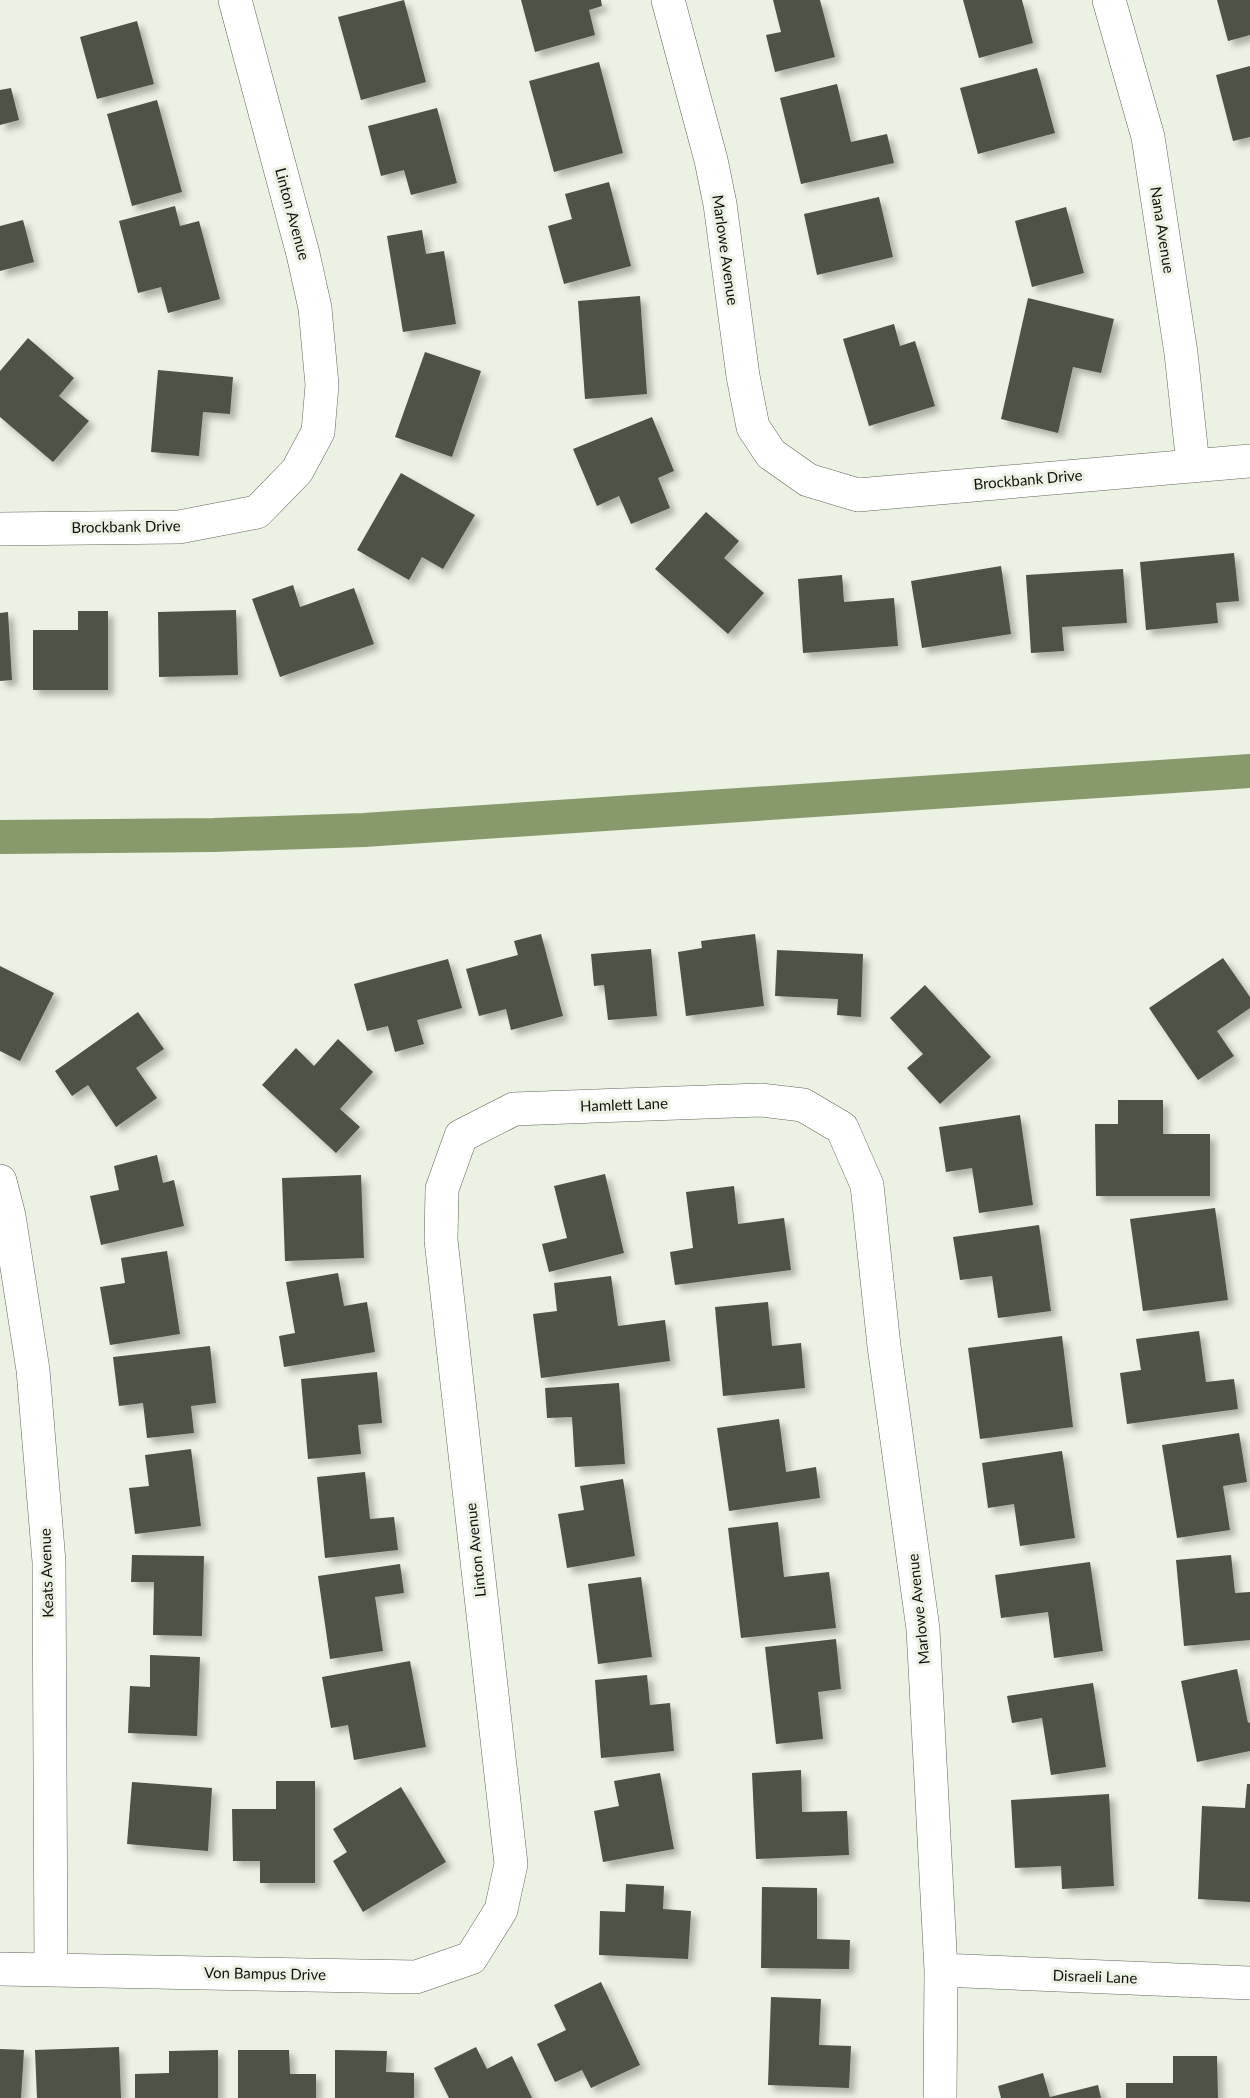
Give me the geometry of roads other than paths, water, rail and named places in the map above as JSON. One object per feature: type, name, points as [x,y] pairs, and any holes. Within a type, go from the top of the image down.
[{"type":"street","name":"Linton Avenue","points":[[235,0],[303,254],[315,308],[322,385],[318,432]]},
{"type":"street","name":"Marlowe Avenue","points":[[668,0],[711,160],[720,204],[743,376],[753,427],[771,454],[808,480]]},
{"type":"street","name":"Nana Avenue","points":[[1110,0],[1148,137],[1181,353],[1193,465]]},
{"type":"street","name":"Brockbank Drive","points":[[0,530],[179,527],[257,512],[297,471],[318,432]]},
{"type":"street","name":"Brockbank Drive","points":[[808,480],[858,495],[1250,461]]},
{"type":"street","name":"Hamlett Lane","points":[[442,1189],[461,1136],[514,1110],[760,1100],[803,1105],[842,1128]]},
{"type":"street","name":"Marlowe Avenue","points":[[842,1128],[867,1185],[884,1346],[923,1629],[941,1970],[940,2098]]},
{"type":"street","name":"Keats Avenue","points":[[0,1181],[9,1216],[33,1370],[49,1563],[51,1969]]},
{"type":"street","name":"Linton Avenue","points":[[442,1189],[441,1240],[511,1864],[501,1910]]},
{"type":"street","name":"Von Bampus Drive","points":[[0,1969],[416,1977],[471,1958],[501,1910]]},
{"type":"street","name":"Disraeli Lane","points":[[941,1970],[1250,1983]]},
{"type":"waterway","points":[[0,837],[214,835],[364,830],[1250,771]]}]
